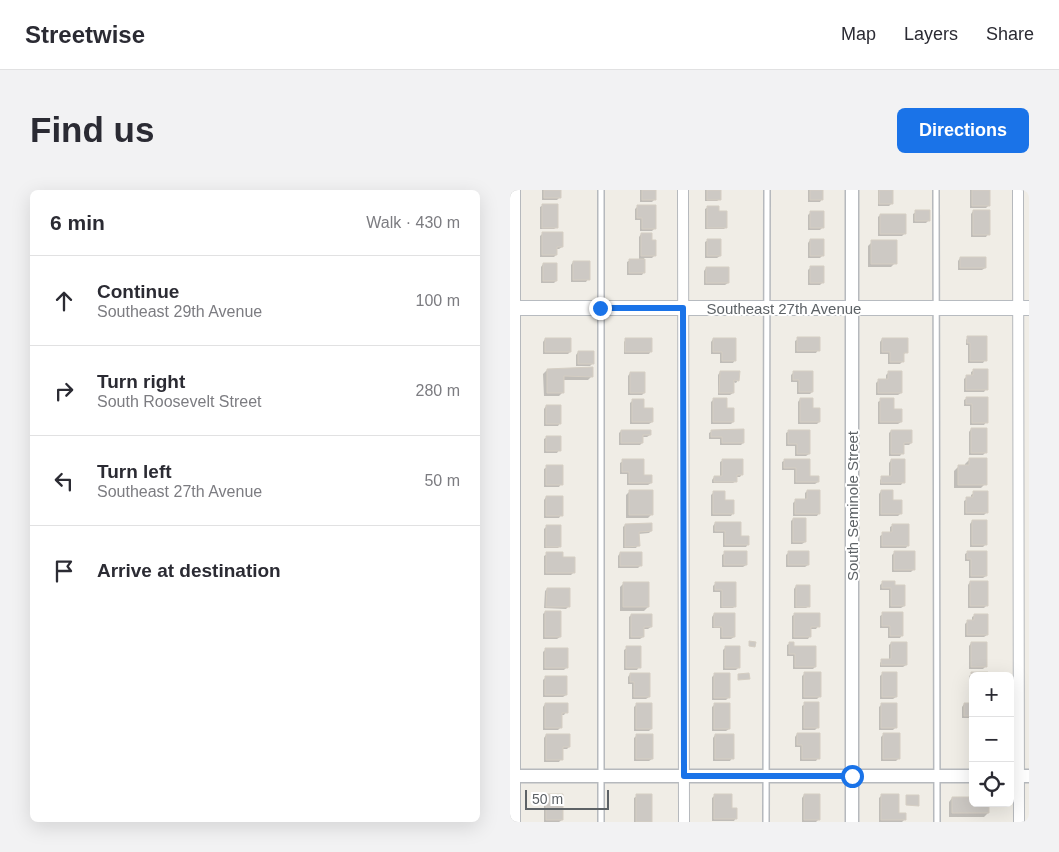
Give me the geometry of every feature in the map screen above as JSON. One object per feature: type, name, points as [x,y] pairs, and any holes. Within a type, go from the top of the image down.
[{"type":"main road","name":"Southeast 27th Avenue","points":[[512,308],[1024,308]]},
{"type":"street","points":[[515,190],[512,308],[513,776],[515,822]]},
{"type":"street","points":[[683,190],[684,822]]},
{"type":"street","name":"South Seminole Street","points":[[852,190],[852,822]]},
{"type":"street","points":[[1018,190],[1024,308],[1019,822]]},
{"type":"street","points":[[513,776],[969,776]]},
{"type":"lane","points":[[601,190],[601,822]]},
{"type":"lane","points":[[766,190],[766,822]]},
{"type":"lane","points":[[936,190],[937,822]]},
{"type":"building","points":[[544,190],[561,190],[561,198],[544,198]]},
{"type":"building","points":[[642,190],[656,190],[656,200],[642,200]]},
{"type":"building","points":[[707,190],[721,190],[721,200],[707,200]]},
{"type":"building","points":[[810,190],[823,190],[823,200],[810,200]]},
{"type":"building","points":[[879,190],[893,190],[893,204],[879,204]]},
{"type":"building","points":[[972,190],[990,190],[990,206],[972,206]]},
{"type":"building","points":[[542,204],[558,204],[558,228],[542,228]]},
{"type":"building","points":[[637,205],[656,205],[656,229],[642,229],[642,218],[637,218]]},
{"type":"building","points":[[707,206],[719,206],[719,211],[727,211],[727,228],[707,228]]},
{"type":"building","points":[[915,210],[930,210],[930,221],[915,221]]},
{"type":"building","points":[[973,210],[990,210],[990,235],[973,235]]},
{"type":"building","points":[[810,211],[824,211],[824,228],[810,228]]},
{"type":"building","points":[[880,214],[906,214],[906,234],[880,234]]},
{"type":"building","points":[[542,232],[563,232],[563,247],[557,247],[557,255],[542,255]]},
{"type":"building","points":[[641,233],[652,233],[652,240],[656,240],[656,256],[641,256]]},
{"type":"building","points":[[707,239],[721,239],[721,256],[707,256]]},
{"type":"building","points":[[810,239],[824,239],[824,256],[810,256]]},
{"type":"building","points":[[871,240],[897,240],[897,264],[871,264]]},
{"type":"building","points":[[960,257],[986,257],[986,268],[960,268]]},
{"type":"building","points":[[629,259],[645,259],[645,273],[629,273]]},
{"type":"building","points":[[573,261],[590,261],[590,280],[573,280]]},
{"type":"building","points":[[543,263],[557,263],[557,281],[543,281]]},
{"type":"building","points":[[810,266],[824,266],[824,283],[810,283]]},
{"type":"building","points":[[706,267],[729,267],[729,283],[706,283]]},
{"type":"building","points":[[967,336],[987,336],[987,361],[970,361],[970,343],[967,343]]},
{"type":"building","points":[[797,337],[820,337],[820,351],[797,351]]},
{"type":"building","points":[[545,338],[571,338],[571,352],[545,352]]},
{"type":"building","points":[[625,338],[652,338],[652,352],[625,352]]},
{"type":"building","points":[[713,338],[736,338],[736,361],[722,361],[722,352],[713,352]]},
{"type":"building","points":[[882,338],[908,338],[908,353],[904,353],[904,362],[890,362],[890,352],[882,352]]},
{"type":"building","points":[[578,351],[594,351],[594,364],[578,364]]},
{"type":"building","points":[[593,367],[593,377],[564,376],[564,393],[547,393],[547,369]]},
{"type":"building","points":[[973,369],[988,369],[988,390],[966,390],[966,375],[973,375]]},
{"type":"building","points":[[720,371],[740,371],[739,381],[734,380],[734,393],[719,393]]},
{"type":"building","points":[[793,371],[813,371],[813,392],[799,392],[799,380],[793,380]]},
{"type":"building","points":[[888,371],[902,371],[902,393],[878,393],[878,379],[888,379]]},
{"type":"building","points":[[630,372],[645,372],[645,393],[630,393]]},
{"type":"building","points":[[966,397],[988,397],[988,423],[972,423],[972,404],[966,404]]},
{"type":"building","points":[[713,398],[727,398],[727,408],[734,408],[734,422],[713,422]]},
{"type":"building","points":[[800,398],[813,398],[813,408],[820,408],[820,422],[800,422]]},
{"type":"building","points":[[880,398],[894,398],[894,409],[902,409],[902,422],[880,422]]},
{"type":"building","points":[[632,399],[644,399],[644,408],[653,408],[653,422],[632,422]]},
{"type":"building","points":[[546,405],[561,405],[561,424],[546,424]]},
{"type":"building","points":[[971,428],[987,428],[987,453],[971,453]]},
{"type":"building","points":[[744,429],[744,443],[722,443],[722,437],[711,437],[711,430]]},
{"type":"building","points":[[621,430],[651,430],[651,435],[643,435],[643,443],[621,443]]},
{"type":"building","points":[[788,430],[810,430],[810,454],[797,454],[797,444],[788,444]]},
{"type":"building","points":[[891,430],[912,430],[912,443],[904,443],[904,454],[891,454]]},
{"type":"building","points":[[546,436],[561,436],[561,451],[546,451]]},
{"type":"building","points":[[969,458],[987,458],[987,485],[958,485],[958,465],[969,465]]},
{"type":"building","points":[[622,459],[644,459],[644,475],[652,475],[652,483],[629,483],[629,472],[622,472]]},
{"type":"building","points":[[722,459],[743,459],[743,475],[737,475],[737,482],[714,482],[714,476],[722,476]]},
{"type":"building","points":[[784,459],[810,459],[810,476],[819,476],[819,482],[796,482],[796,468],[784,468]]},
{"type":"building","points":[[891,459],[905,459],[905,483],[881,483],[881,476],[891,476]]},
{"type":"building","points":[[546,465],[563,465],[563,485],[546,485]]},
{"type":"building","points":[[629,490],[653,490],[653,515],[629,515]]},
{"type":"building","points":[[807,490],[820,490],[820,514],[795,514],[795,499],[807,499]]},
{"type":"building","points":[[881,490],[893,490],[893,500],[902,500],[902,514],[881,514]]},
{"type":"building","points":[[713,491],[725,491],[725,500],[734,500],[734,514],[713,514]]},
{"type":"building","points":[[973,491],[988,491],[988,513],[966,513],[966,497],[973,497]]},
{"type":"building","points":[[546,496],[563,496],[563,516],[546,516]]},
{"type":"building","points":[[793,518],[806,518],[806,542],[793,542]]},
{"type":"building","points":[[972,520],[987,520],[987,545],[972,545]]},
{"type":"building","points":[[715,522],[741,522],[741,536],[749,536],[749,545],[725,545],[725,531],[715,531]]},
{"type":"building","points":[[652,523],[652,531],[639,532],[640,546],[625,547],[625,524]]},
{"type":"building","points":[[892,524],[909,524],[909,546],[882,546],[882,532],[892,532]]},
{"type":"building","points":[[546,525],[561,525],[561,547],[546,547]]},
{"type":"building","points":[[724,551],[747,551],[747,565],[724,565]]},
{"type":"building","points":[[788,551],[809,551],[809,565],[788,565]]},
{"type":"building","points":[[894,551],[915,551],[915,570],[894,570]]},
{"type":"building","points":[[967,551],[987,551],[987,576],[971,576],[971,559],[967,559]]},
{"type":"building","points":[[546,552],[563,552],[563,557],[575,557],[575,573],[546,573]]},
{"type":"building","points":[[620,552],[642,552],[642,566],[620,566]]},
{"type":"building","points":[[882,581],[895,581],[895,585],[905,585],[905,606],[891,606],[891,588],[882,588]]},
{"type":"building","points":[[970,581],[988,581],[988,606],[970,606]]},
{"type":"building","points":[[623,582],[649,582],[649,607],[623,607]]},
{"type":"building","points":[[715,582],[736,582],[736,607],[722,607],[722,590],[715,590]]},
{"type":"building","points":[[796,585],[810,585],[810,607],[796,607]]},
{"type":"building","points":[[547,588],[570,588],[570,607],[546,607]]},
{"type":"building","points":[[545,611],[561,611],[561,637],[545,637]]},
{"type":"building","points":[[882,612],[903,612],[903,636],[890,636],[890,626],[882,626]]},
{"type":"building","points":[[714,613],[735,613],[735,637],[722,637],[722,627],[714,627]]},
{"type":"building","points":[[794,613],[820,613],[820,627],[811,627],[811,637],[794,637]]},
{"type":"building","points":[[631,614],[652,614],[652,627],[644,627],[644,637],[631,637]]},
{"type":"building","points":[[974,614],[988,614],[988,635],[967,635],[967,620],[974,620]]},
{"type":"building","points":[[749,641],[756,642],[755,647],[749,646]]},
{"type":"building","points":[[789,642],[794,642],[794,646],[816,646],[816,667],[795,667],[795,654],[789,654]]},
{"type":"building","points":[[891,642],[907,642],[907,665],[881,665],[881,659],[891,659]]},
{"type":"building","points":[[971,642],[987,642],[987,667],[971,667]]},
{"type":"building","points":[[626,646],[641,646],[641,668],[626,668]]},
{"type":"building","points":[[725,646],[740,646],[740,668],[725,668]]},
{"type":"building","points":[[545,648],[568,648],[568,668],[545,668]]},
{"type":"building","points":[[804,672],[821,672],[821,697],[804,697]]},
{"type":"building","points":[[882,672],[897,672],[897,697],[882,697]]},
{"type":"building","points":[[630,673],[650,673],[650,697],[634,697],[634,682],[630,682]]},
{"type":"building","points":[[714,673],[730,673],[730,698],[714,698]]},
{"type":"building","points":[[749,673],[750,679],[738,680],[738,674]]},
{"type":"building","points":[[545,676],[567,676],[567,695],[545,695]]},
{"type":"building","points":[[804,702],[819,702],[819,728],[804,728]]},
{"type":"building","points":[[545,703],[568,703],[568,713],[562,713],[562,728],[545,728]]},
{"type":"building","points":[[636,703],[652,703],[652,729],[636,729]]},
{"type":"building","points":[[714,703],[730,703],[730,729],[714,729]]},
{"type":"building","points":[[881,703],[897,703],[897,728],[881,728]]},
{"type":"building","points":[[964,703],[969,703],[969,716],[964,716]]},
{"type":"building","points":[[797,733],[820,733],[820,759],[802,759],[802,745],[797,745]]},
{"type":"building","points":[[883,733],[900,733],[900,759],[883,759]]},
{"type":"building","points":[[546,734],[570,734],[570,747],[563,747],[563,760],[546,760]]},
{"type":"building","points":[[636,734],[653,734],[653,759],[636,759]]},
{"type":"building","points":[[715,734],[734,734],[734,759],[715,759]]},
{"type":"building","points":[[546,794],[563,794],[563,820],[546,820]]},
{"type":"building","points":[[636,794],[652,794],[652,822],[636,822]]},
{"type":"building","points":[[714,794],[732,794],[732,808],[737,808],[737,819],[714,819]]},
{"type":"building","points":[[804,794],[820,794],[820,820],[804,820]]},
{"type":"building","points":[[881,794],[899,794],[899,813],[906,813],[906,820],[881,820]]},
{"type":"building","points":[[906,795],[919,795],[919,806],[906,805]]},
{"type":"building","points":[[952,797],[969,797],[969,807],[989,807],[989,813],[952,813]]},
{"type":"route","points":[[600,308],[683,308],[684,776],[852,776]]}]
